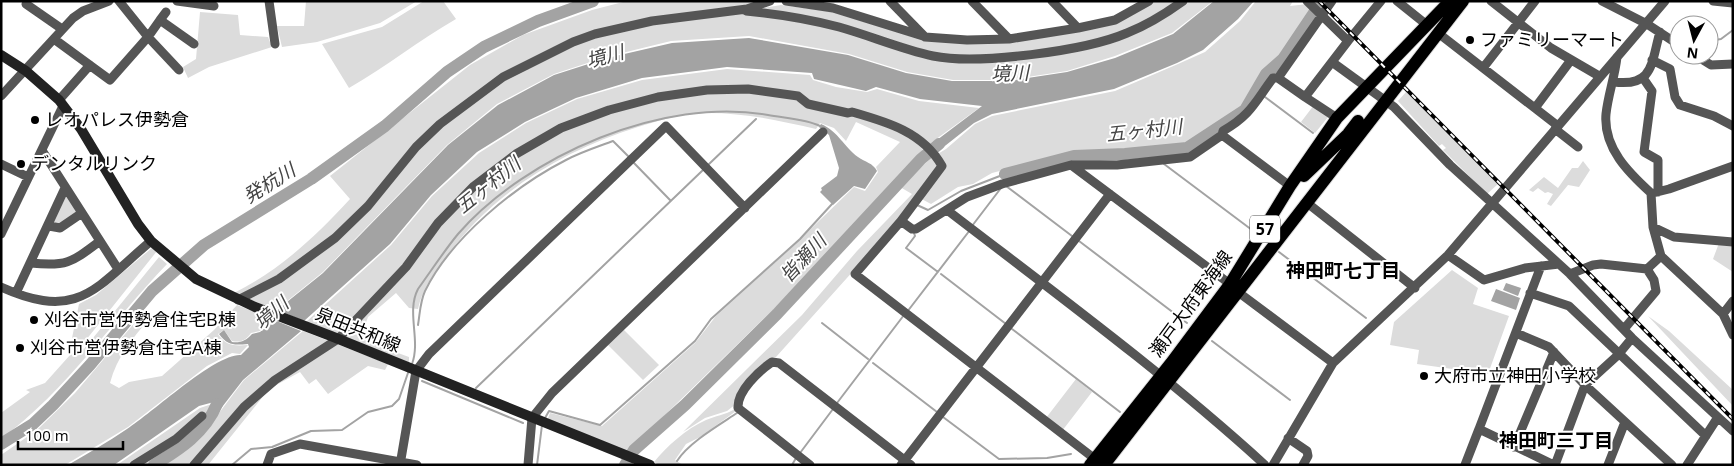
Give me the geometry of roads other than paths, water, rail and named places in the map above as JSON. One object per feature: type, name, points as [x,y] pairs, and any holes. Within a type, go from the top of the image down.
[{"type":"main road","name":"瀬戸大府東海線","points":[[1234,288],[1290,186],[1337,118],[1450,1]]},
{"type":"main road","name":"瀬戸大府東海線","points":[[1096,463],[1234,288],[1306,202],[1463,1]]},
{"type":"main road","name":"泉田共和線","points":[[1,54],[26,71],[61,103],[81,129],[138,224],[151,241],[196,279],[238,300],[277,316],[335,337],[649,464]]},
{"type":"main road","name":"57","points":[[1273,215],[1286,202],[1312,166],[1348,134],[1377,100],[1384,102]]},
{"type":"street","points":[[1,96],[26,71],[62,29],[83,11],[108,1]]},
{"type":"street","points":[[119,1],[148,37],[179,70]]},
{"type":"street","points":[[177,1],[214,6]]},
{"type":"street","points":[[269,1],[275,44]]},
{"type":"street","points":[[238,300],[279,280],[334,238],[368,206],[416,147],[440,124],[503,77],[573,42],[595,34],[652,21],[736,10],[769,2],[782,1]]},
{"type":"street","points":[[786,1],[833,8],[925,37],[967,40],[1009,39],[1078,28],[1115,20],[1136,4],[1149,1]]},
{"type":"street","points":[[890,1],[925,37]]},
{"type":"street","points":[[972,1],[1009,39]]},
{"type":"street","points":[[1052,1],[1078,28]]},
{"type":"street","points":[[736,10],[781,15],[839,27],[905,49],[936,56],[989,58],[1071,49],[1126,34],[1162,16],[1182,1]]},
{"type":"street","points":[[1278,78],[1332,1]]},
{"type":"street","points":[[1304,97],[1381,1]]},
{"type":"street","points":[[1396,1],[1428,25]]},
{"type":"street","points":[[1491,1],[1551,48],[1599,76]]},
{"type":"street","points":[[1483,68],[1535,1]]},
{"type":"street","points":[[1273,465],[1333,363],[1448,255],[1665,1]]},
{"type":"street","points":[[1713,1],[1733,3]]},
{"type":"street","points":[[1604,2],[1647,24],[1669,38]]},
{"type":"street","points":[[1309,3],[1348,41]]},
{"type":"street","points":[[26,4],[62,29]]},
{"type":"street","points":[[54,38],[110,80],[148,37],[166,12]]},
{"type":"street","points":[[160,20],[194,44]]},
{"type":"street","points":[[1614,82],[1627,84],[1643,78],[1652,60],[1660,32]]},
{"type":"street","points":[[1438,33],[1535,108],[1578,147]]},
{"type":"street","points":[[1617,56],[1614,82],[1606,115],[1609,135],[1618,158],[1626,170],[1655,192]]},
{"type":"street","points":[[1535,108],[1571,60]]},
{"type":"street","points":[[1652,60],[1670,69],[1675,97],[1680,105],[1714,116],[1733,126]]},
{"type":"street","points":[[1332,62],[1384,102],[1394,106],[1490,204],[1570,274],[1632,338],[1733,431]]},
{"type":"street","points":[[1719,65],[1733,64]]},
{"type":"street","points":[[1,234],[28,177],[43,152],[61,103],[90,65]]},
{"type":"street","points":[[901,221],[912,229],[916,229],[967,197],[1071,164],[1117,165],[1190,156],[1222,135],[1223,131],[1246,116],[1273,78],[1278,78],[1337,118]]},
{"type":"street","points":[[1643,78],[1652,91],[1644,152],[1658,160],[1653,227],[1662,256],[1724,314],[1733,335]]},
{"type":"street","points":[[194,465],[244,407],[275,380],[335,337],[406,266],[438,223],[474,186],[516,154],[561,128],[609,110],[677,94],[707,90],[748,89],[798,96],[808,104],[848,113],[852,112],[885,121],[915,135],[942,166],[920,193],[901,221],[855,274],[1096,463]]},
{"type":"street","points":[[400,463],[416,370],[429,354],[666,126],[745,208]]},
{"type":"street","points":[[528,465],[534,419],[552,393],[823,132]]},
{"type":"street","points":[[1222,135],[1290,186]]},
{"type":"street","points":[[43,152],[118,269]]},
{"type":"street","points":[[1,164],[28,177]]},
{"type":"street","points":[[1071,164],[1333,363]]},
{"type":"street","points":[[1655,192],[1733,166]]},
{"type":"street","points":[[16,293],[66,188]]},
{"type":"street","points":[[810,465],[738,408],[739,401],[752,380],[766,366],[776,361],[906,463],[976,368],[1110,194]]},
{"type":"street","points":[[1306,202],[1415,288]]},
{"type":"street","points":[[947,210],[1164,378],[1218,422],[1264,465]]},
{"type":"street","points":[[49,226],[60,228],[82,213]]},
{"type":"street","points":[[1653,227],[1674,237],[1733,242]]},
{"type":"street","points":[[32,262],[55,266],[73,261],[100,241]]},
{"type":"street","points":[[1,287],[39,301],[76,299],[94,291],[151,241]]},
{"type":"street","points":[[1448,255],[1484,280],[1525,268],[1559,264]]},
{"type":"street","points":[[1570,274],[1593,265],[1601,264],[1647,269],[1662,256]]},
{"type":"street","points":[[1465,465],[1541,266]]},
{"type":"street","points":[[1624,329],[1656,292],[1654,280],[1647,269]]},
{"type":"street","points":[[1530,293],[1569,306],[1618,355],[1706,436]]},
{"type":"street","points":[[1724,314],[1733,301]]},
{"type":"street","points":[[1516,333],[1549,347],[1585,386],[1672,465]]},
{"type":"street","points":[[1478,430],[1554,465],[1585,386],[1618,355],[1632,338]]},
{"type":"street","points":[[1514,447],[1554,352]]},
{"type":"street","points":[[134,465],[176,439],[202,416]]},
{"type":"street","points":[[1687,465],[1718,417]]},
{"type":"street","points":[[1608,465],[1625,422]]},
{"type":"street","points":[[1288,438],[1307,451],[1308,456],[1303,465]]},
{"type":"street","points":[[267,465],[271,454],[300,444],[417,465]]},
{"type":"waterway","name":"発杭川","points":[[1,444],[33,424],[53,405],[90,365],[152,291],[204,245],[311,179],[385,126],[447,72],[484,47],[538,21],[593,1]]},
{"type":"waterway","name":"五ヶ村川","points":[[1005,174],[1074,156],[1125,154],[1187,148],[1245,110],[1266,74],[1283,59],[1322,1]]},
{"type":"waterway","points":[[1719,39],[1733,30]]},
{"type":"waterway","points":[[1265,97],[1313,133]]},
{"type":"waterway","name":"五ヶ村川","points":[[412,364],[415,345],[413,307],[418,289],[458,234],[487,205],[521,179],[559,157],[600,138],[642,123],[685,114],[728,111],[795,119],[820,126]]},
{"type":"waterway","points":[[708,165],[756,119]]},
{"type":"waterway","points":[[418,325],[423,295],[436,271],[468,233],[506,199],[526,184],[566,160],[613,141],[629,157]]},
{"type":"waterway","name":"皆瀬川","points":[[625,465],[634,450],[685,405],[777,314],[921,159],[939,144]]},
{"type":"waterway","name":"五ヶ村川","points":[[1162,150],[1162,156]]},
{"type":"waterway","points":[[633,162],[670,200]]},
{"type":"waterway","points":[[1164,164],[1252,230]]},
{"type":"waterway","points":[[476,388],[703,170]]},
{"type":"waterway","name":"五ヶ村川","points":[[917,205],[928,210],[961,191],[1005,174],[1004,179]]},
{"type":"waterway","points":[[1006,186],[1072,236]]},
{"type":"waterway","points":[[972,226],[1001,188]]},
{"type":"waterway","points":[[545,418],[549,411],[600,425],[695,341],[711,319],[800,239],[832,204]]},
{"type":"waterway","points":[[907,312],[970,230]]},
{"type":"waterway","points":[[914,233],[915,236],[906,248],[938,272]]},
{"type":"waterway","points":[[1079,241],[1187,323]]},
{"type":"waterway","points":[[1279,252],[1366,318]]},
{"type":"waterway","points":[[941,274],[1006,324]]},
{"type":"waterway","points":[[837,403],[904,315]]},
{"type":"waterway","points":[[822,323],[868,359]]},
{"type":"waterway","points":[[1012,329],[1120,412]]},
{"type":"waterway","points":[[1212,341],[1290,400]]},
{"type":"waterway","points":[[873,363],[937,412]]},
{"type":"waterway","name":"五ヶ村川","points":[[232,465],[251,449],[272,447],[311,431],[342,430],[368,412],[392,406],[399,399],[409,370]]},
{"type":"waterway","points":[[422,381],[523,423]]},
{"type":"waterway","points":[[154,465],[173,453],[199,432],[206,424],[217,404]]},
{"type":"waterway","points":[[800,453],[833,409]]},
{"type":"waterway","points":[[677,461],[696,441],[737,413]]},
{"type":"waterway","points":[[943,417],[999,459],[1047,458],[1071,454]]},
{"type":"waterway","points":[[537,465],[542,425]]},
{"type":"waterway","points":[[792,465],[796,458]]},
{"type":"railway","points":[[1319,1],[1733,419]]},
{"type":"place","name":"ファミリーマート","points":[[1470,40]]},
{"type":"place","name":"レオパレス伊勢倉","points":[[35,120]]},
{"type":"place","name":"デンタルリンク","points":[[21,164]]},
{"type":"place","name":"刈谷市営伊勢倉住宅B棟","points":[[34,320]]},
{"type":"place","name":"刈谷市営伊勢倉住宅A棟","points":[[20,348]]},
{"type":"place","name":"大府市立神田小学校","points":[[1424,376]]},
{"type":"district","name":"神田町七丁目","points":[[1343,270]]},
{"type":"district","name":"神田町三丁目","points":[[1556,440]]},
{"type":"water label","name":"境川","points":[[605,56]]},
{"type":"water label","name":"境川","points":[[1010,73]]},
{"type":"water label","name":"境川","points":[[271,313]]}]
